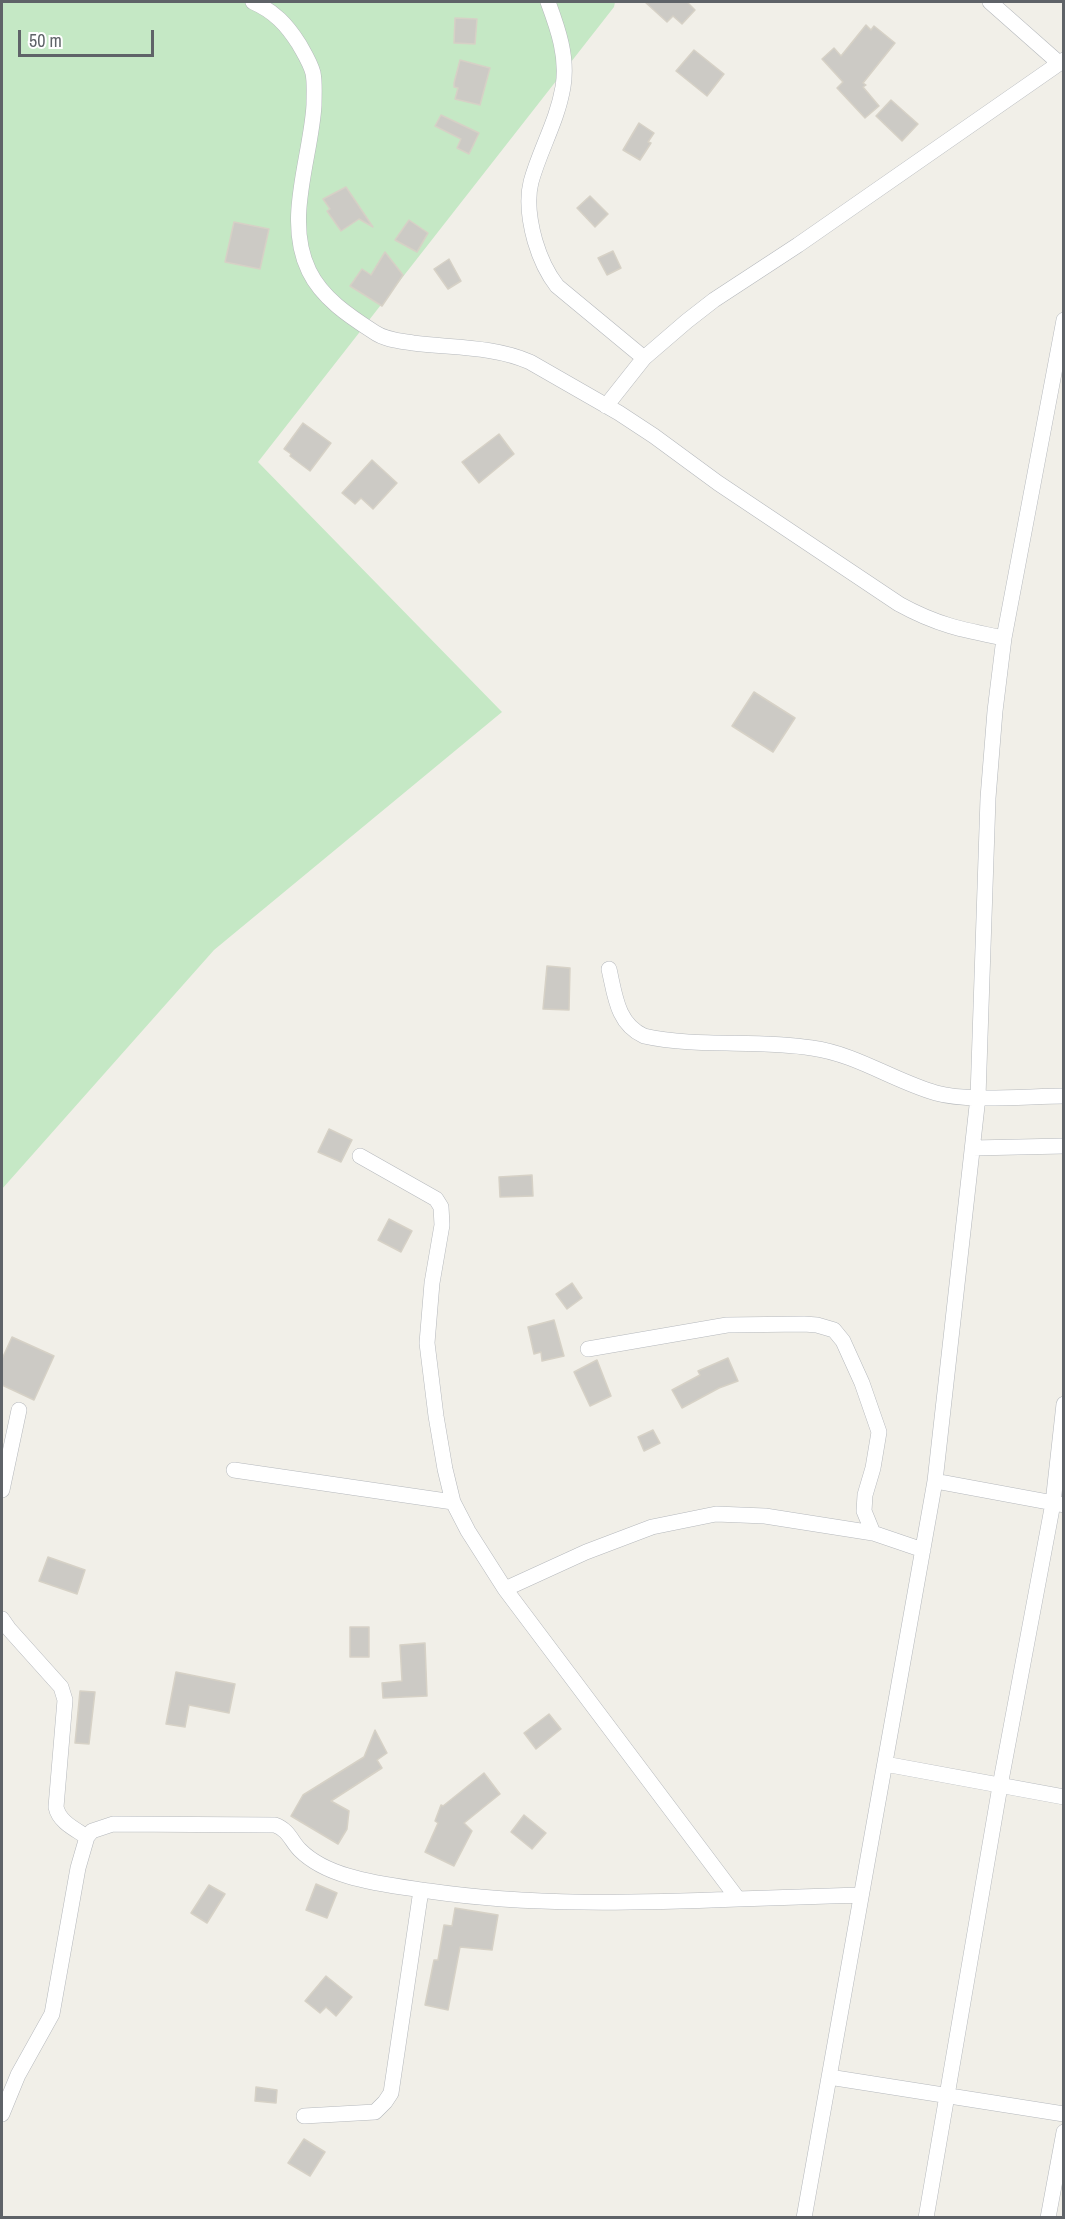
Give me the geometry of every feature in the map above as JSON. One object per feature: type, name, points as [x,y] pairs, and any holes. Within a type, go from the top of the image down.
[{"type":"street","points":[[253,2],[275,14],[290,30],[313,73],[313,120],[300,198],[298,233],[300,248],[308,270],[325,296],[376,334],[408,342],[481,350],[514,356],[530,362],[654,436],[718,483],[899,604],[942,625],[1004,638]]},
{"type":"street","points":[[548,2],[562,46],[564,84],[550,135],[530,184],[528,206],[531,228],[540,258],[548,275],[557,286],[644,358]]},
{"type":"street","points":[[606,406],[644,358],[714,300],[816,232],[1061,61],[990,2]]},
{"type":"street","points":[[804,2217],[935,1481],[978,1097],[990,753],[1004,638],[1064,320]]},
{"type":"street","points":[[609,969],[620,1013],[629,1027],[644,1036],[814,1048],[880,1069],[936,1093],[978,1097],[1064,1096]]},
{"type":"street","points":[[973,1148],[1064,1146]]},
{"type":"street","points":[[360,1156],[436,1199],[441,1207],[442,1226],[432,1283],[428,1343],[436,1416],[453,1503],[505,1589],[738,1899]]},
{"type":"street","points":[[588,1349],[727,1325],[804,1324],[834,1330],[843,1341],[879,1432],[864,1503],[864,1511],[873,1533]]},
{"type":"street","points":[[926,2217],[1000,1786],[1058,1504],[1064,1404]]},
{"type":"street","points":[[2,1490],[19,1410]]},
{"type":"street","points":[[234,1470],[453,1503]]},
{"type":"street","points":[[935,1481],[1058,1504]]},
{"type":"street","points":[[505,1589],[586,1552],[652,1527],[716,1514],[765,1516],[873,1533],[923,1550]]},
{"type":"street","points":[[2,1619],[61,1687],[65,1700],[57,1814],[63,1822],[87,1837]]},
{"type":"street","points":[[885,1764],[1064,1797]]},
{"type":"street","points":[[2,2114],[18,2074],[52,2014],[78,1868],[87,1837],[92,1831],[101,1827],[120,1823],[275,1825],[285,1829],[298,1848],[319,1864],[346,1875],[374,1883],[467,1897],[642,1903],[860,1895]]},
{"type":"street","points":[[304,2116],[375,2112],[391,2093],[421,1890]]},
{"type":"street","points":[[829,2077],[1064,2114]]},
{"type":"street","points":[[1048,2217],[1064,2132]]},
{"type":"green space","points":[[2,2],[615,2],[614,7],[258,462],[502,712],[214,950],[2,1189]]},
{"type":"building","points":[[645,2],[687,2],[695,10],[682,24],[673,16],[667,22]]},
{"type":"building","points":[[455,18],[477,19],[475,44],[454,43]]},
{"type":"building","points":[[866,25],[871,30],[874,26],[895,43],[863,83],[866,85],[863,87],[879,106],[865,118],[837,88],[843,82],[822,59],[834,48],[841,56]]},
{"type":"building","points":[[694,50],[724,74],[707,96],[676,71]]},
{"type":"building","points":[[460,60],[490,68],[480,105],[455,99],[458,88],[454,87],[454,83]]},
{"type":"building","points":[[891,100],[918,124],[902,141],[876,116]]},
{"type":"building","points":[[441,115],[479,133],[469,154],[457,148],[461,139],[435,126]]},
{"type":"building","points":[[639,123],[654,133],[648,142],[651,143],[640,160],[623,150]]},
{"type":"building","points":[[346,187],[373,227],[359,219],[341,231],[327,211],[330,209],[323,199]]},
{"type":"building","points":[[590,196],[608,214],[595,227],[577,208]]},
{"type":"building","points":[[409,220],[428,233],[417,252],[395,240]]},
{"type":"building","points":[[234,222],[269,229],[260,269],[225,262]]},
{"type":"building","points":[[613,251],[621,268],[607,275],[598,258]]},
{"type":"building","points":[[385,252],[403,275],[382,306],[350,286],[362,269],[371,275]]},
{"type":"building","points":[[449,259],[461,281],[448,289],[434,269]]},
{"type":"building","points":[[303,423],[331,443],[310,471],[284,449]]},
{"type":"building","points":[[499,434],[514,454],[479,483],[462,462]]},
{"type":"building","points":[[372,460],[397,483],[373,509],[361,498],[355,504],[342,493]]},
{"type":"building","points":[[754,692],[795,718],[773,752],[732,726]]},
{"type":"building","points":[[547,966],[570,968],[569,1010],[543,1009]]},
{"type":"building","points":[[329,1129],[352,1140],[341,1162],[318,1152]]},
{"type":"building","points":[[532,1175],[533,1196],[500,1197],[499,1177]]},
{"type":"building","points":[[389,1219],[412,1231],[401,1252],[378,1240]]},
{"type":"building","points":[[572,1283],[582,1298],[567,1309],[556,1294]]},
{"type":"building","points":[[554,1320],[564,1356],[542,1361],[541,1352],[534,1354],[528,1327]]},
{"type":"building","points":[[12,1337],[54,1356],[34,1400],[2,1385],[2,1359]]},
{"type":"building","points":[[728,1358],[738,1381],[719,1388],[682,1408],[672,1390],[700,1375],[698,1371]]},
{"type":"building","points":[[597,1360],[611,1396],[590,1406],[574,1372]]},
{"type":"building","points":[[653,1430],[660,1443],[644,1451],[638,1437]]},
{"type":"building","points":[[48,1557],[85,1570],[77,1594],[39,1581]]},
{"type":"building","points":[[350,1627],[369,1627],[369,1657],[350,1657]]},
{"type":"building","points":[[425,1643],[427,1696],[383,1698],[382,1683],[402,1681],[400,1645]]},
{"type":"building","points":[[176,1672],[235,1684],[229,1713],[189,1705],[185,1727],[166,1724]]},
{"type":"building","points":[[80,1691],[95,1692],[89,1744],[75,1743]]},
{"type":"building","points":[[549,1714],[561,1729],[536,1749],[524,1733]]},
{"type":"building","points":[[375,1730],[387,1753],[377,1760],[382,1768],[331,1801],[349,1811],[347,1829],[338,1844],[291,1816],[303,1795],[364,1757]]},
{"type":"building","points":[[484,1773],[500,1794],[464,1823],[472,1831],[454,1866],[425,1852],[438,1823],[435,1821],[441,1805],[443,1806]]},
{"type":"building","points":[[524,1815],[546,1833],[532,1849],[511,1832]]},
{"type":"building","points":[[316,1884],[337,1893],[327,1918],[306,1910]]},
{"type":"building","points":[[209,1885],[225,1894],[207,1923],[191,1913]]},
{"type":"building","points":[[455,1908],[498,1915],[492,1950],[460,1947],[448,2010],[425,2005],[434,1960],[438,1960],[444,1925],[452,1926]]},
{"type":"building","points":[[326,1976],[352,1997],[336,2016],[326,2007],[320,2013],[305,2001]]},
{"type":"building","points":[[256,2087],[277,2090],[276,2103],[255,2101]]},
{"type":"building","points":[[304,2139],[325,2152],[310,2176],[288,2163]]}]
